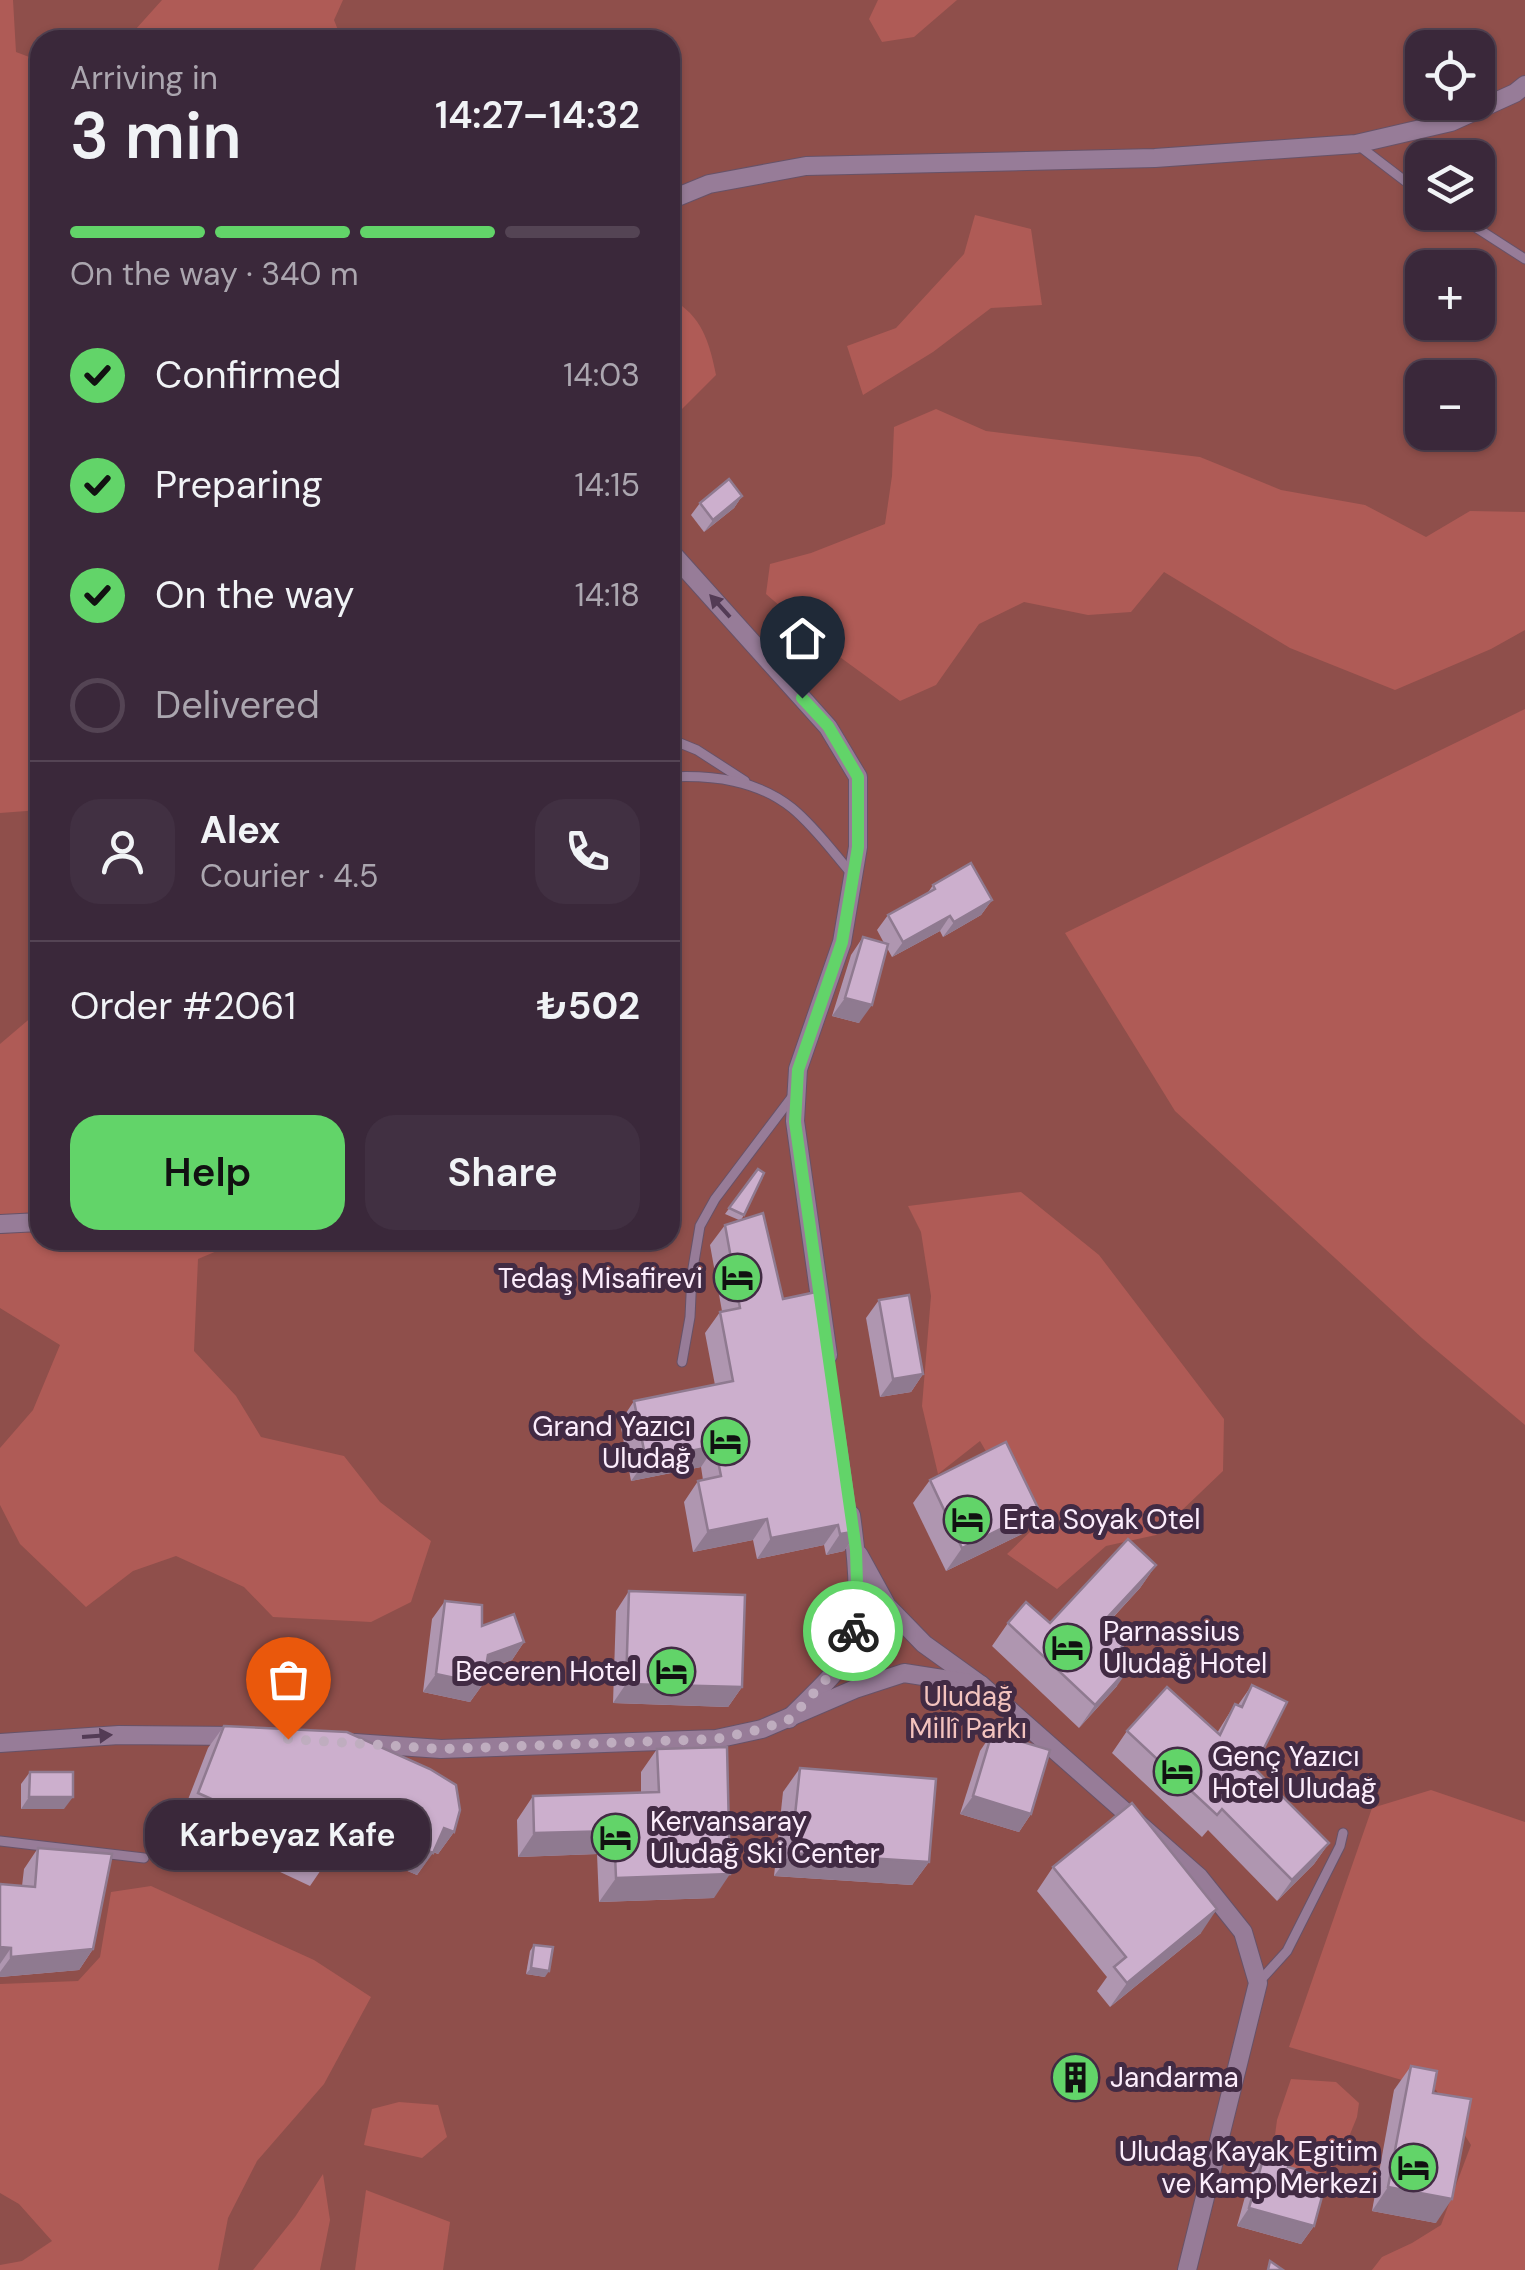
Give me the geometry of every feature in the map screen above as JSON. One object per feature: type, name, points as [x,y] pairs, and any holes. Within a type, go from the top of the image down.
[{"type":"street","points":[[680,196],[709,184],[806,166],[1155,158],[1356,144],[1451,122],[1525,85]]},
{"type":"street","points":[[680,562],[828,726],[858,777],[858,847],[842,942],[798,1070],[795,1122],[831,1380]]},
{"type":"street","points":[[0,1224],[30,1222]]},
{"type":"street","points":[[790,1719],[842,1662],[858,1618],[856,1550],[848,1492]]},
{"type":"street","points":[[856,1550],[887,1606],[924,1644],[982,1686],[1199,1877],[1243,1932],[1258,1983],[1186,2270]]},
{"type":"street","points":[[345,1743],[441,1749],[716,1739],[762,1729],[854,1689],[904,1673],[982,1686]]},
{"type":"street","points":[[0,1743],[119,1735],[250,1736]]},
{"type":"lane","points":[[1356,144],[1405,181]]},
{"type":"lane","points":[[1481,230],[1525,258]]},
{"type":"lane","points":[[680,743],[791,807],[853,875]]},
{"type":"lane","points":[[680,777],[747,782]]},
{"type":"lane","points":[[682,1362],[700,1226],[715,1199],[797,1090]]},
{"type":"lane","points":[[1258,1983],[1288,1951],[1343,1833]]},
{"type":"lane","points":[[0,1841],[144,1858]]},
{"type":"green space","name":"Uludağ Millî Parkı","points":[[0,0],[1525,0],[1525,2270],[0,2270]]},
{"type":"shaded area","points":[[0,0],[13,0],[16,52],[30,57],[30,811],[0,813]]},
{"type":"shaded area","points":[[162,0],[343,0],[334,20],[338,30],[135,30]]},
{"type":"shaded area","points":[[878,0],[957,0],[914,37],[882,42],[869,19]]},
{"type":"shaded area","points":[[975,215],[1031,229],[1042,305],[991,308],[933,352],[863,395],[847,346],[896,328],[964,254]]},
{"type":"shaded area","points":[[680,304],[697,321],[716,375],[681,410]]},
{"type":"shaded area","points":[[936,409],[986,431],[1200,457],[1281,490],[1365,505],[1426,537],[1470,511],[1525,512],[1525,630],[1491,649],[1395,690],[1290,648],[1164,572],[1131,612],[1088,615],[1024,602],[979,624],[936,685],[900,701],[833,652],[766,594],[770,564],[811,553],[885,524],[894,427]]},
{"type":"shaded area","points":[[1525,709],[1525,1425],[1422,1338],[1175,1111],[1065,933]]},
{"type":"shaded area","points":[[30,1018],[30,1222],[0,1222],[0,1044]]},
{"type":"shaded area","points":[[1021,1192],[1099,1255],[1224,1419],[1223,1471],[1156,1535],[1106,1546],[1057,1589],[1007,1554],[1032,1530],[980,1441],[938,1474],[922,1406],[931,1296],[921,1232],[908,1206]]},
{"type":"shaded area","points":[[30,1231],[30,1250],[219,1250],[198,1259],[194,1351],[236,1396],[261,1437],[344,1456],[380,1502],[431,1541],[411,1602],[371,1622],[273,1617],[244,1587],[176,1556],[133,1571],[86,1607],[20,1544],[0,1505],[0,1448],[33,1410],[60,1345],[0,1308],[0,1234]]},
{"type":"shaded area","points":[[1431,1790],[1525,1822],[1525,2270],[1372,2270],[1382,2257],[1441,2225],[1471,2145],[1436,2090],[1289,2047],[1372,1808]]},
{"type":"shaded area","points":[[151,1886],[314,1960],[371,1997],[324,2084],[257,2161],[228,2218],[218,2270],[0,2270],[0,2265],[22,2261],[52,2241],[19,2204],[0,2193],[0,1984],[78,1981],[100,1957],[111,1892]]},
{"type":"shaded area","points":[[1291,2079],[1336,2082],[1359,2103],[1338,2164],[1306,2179],[1272,2158],[1277,2120]]},
{"type":"shaded area","points":[[399,2102],[438,2105],[447,2137],[422,2158],[364,2145],[372,2109]]},
{"type":"shaded area","points":[[323,2174],[330,2220],[320,2270],[253,2270],[295,2217]]},
{"type":"shaded area","points":[[366,2190],[450,2222],[443,2270],[355,2270]]},
{"type":"building","points":[[729,479],[742,496],[713,520],[700,503]]},
{"type":"building","points":[[971,863],[992,900],[954,922],[950,916],[903,942],[888,915]]},
{"type":"building","points":[[863,937],[888,944],[872,1005],[845,998]]},
{"type":"building","points":[[758,1169],[764,1173],[744,1215],[729,1208]]},
{"type":"building","name":"Grand Yazıcı Uludağ","points":[[763,1213],[783,1299],[816,1292],[843,1426],[858,1531],[840,1534],[838,1525],[771,1538],[767,1519],[708,1531],[698,1481],[721,1476],[715,1446],[646,1460],[634,1401],[733,1381],[720,1312],[740,1308],[725,1225]]},
{"type":"building","points":[[909,1295],[923,1374],[893,1379],[879,1300]]},
{"type":"building","points":[[1006,1442],[1039,1510],[962,1548],[930,1480]]},
{"type":"building","name":"Parnassius Uludağ Hotel","points":[[1128,1539],[1156,1565],[1105,1620],[1127,1641],[1119,1650],[1133,1663],[1095,1705],[1008,1623],[1026,1602],[1050,1623]]},
{"type":"building","points":[[629,1591],[745,1595],[742,1687],[626,1684]]},
{"type":"building","points":[[445,1601],[482,1605],[482,1626],[514,1614],[524,1642],[488,1655],[483,1684],[436,1674]]},
{"type":"building","points":[[1252,1685],[1287,1702],[1254,1768],[1329,1843],[1292,1880],[1222,1809],[1217,1815],[1127,1731],[1167,1687],[1220,1735],[1235,1704],[1242,1707]]},
{"type":"building","points":[[224,1726],[347,1732],[430,1769],[456,1785],[460,1810],[454,1832],[444,1828],[433,1853],[346,1816],[325,1864],[266,1837],[270,1825],[198,1793]]},
{"type":"building","points":[[992,1733],[1050,1750],[1031,1814],[973,1796]]},
{"type":"building","name":"Kervansaray Uludağ Ski Center","points":[[727,1747],[730,1874],[616,1878],[614,1831],[534,1833],[533,1796],[659,1792],[657,1749]]},
{"type":"building","points":[[800,1768],[936,1779],[929,1862],[791,1853]]},
{"type":"building","points":[[30,1772],[73,1772],[73,1797],[29,1797]]},
{"type":"building","points":[[1132,1803],[1217,1909],[1127,1983],[1114,1967],[1126,1957],[1053,1867]]},
{"type":"building","points":[[38,1848],[112,1854],[93,1949],[11,1957],[11,1948],[0,1947],[0,1884],[35,1887]]},
{"type":"building","points":[[534,1945],[553,1947],[549,1971],[531,1968]]},
{"type":"building","points":[[1079,2058],[1091,2072],[1078,2083],[1066,2070]]},
{"type":"building","name":"Uludag Kayak Egitim ve Kamp Merkezi","points":[[1411,2066],[1437,2071],[1433,2093],[1471,2099],[1452,2199],[1388,2187]]},
{"type":"building","points":[[1265,2153],[1290,2160],[1288,2167],[1327,2178],[1314,2226],[1249,2208]]},
{"type":"building","points":[[1270,2261],[1283,2270],[1268,2270]]},
{"type":"way so far","points":[[288,1739],[441,1749],[716,1739],[790,1719],[842,1662],[853,1631]]},
{"type":"place","name":"Tedaş Misafirevi","points":[[738,1278]]},
{"type":"place","name":"Grand Yazıcı Uludağ","points":[[726,1442]]},
{"type":"place","name":"Erta Soyak Otel","points":[[968,1519]]},
{"type":"place","name":"Parnassius Uludağ Hotel","points":[[1068,1647]]},
{"type":"place","name":"Beceren Hotel","points":[[672,1671]]},
{"type":"place","name":"Karbeyaz Kafe","points":[[288,1739]]},
{"type":"place","name":"Genç Yazıcı Hotel Uludağ","points":[[1177,1772]]},
{"type":"place","name":"Kervansaray Uludağ Ski Center","points":[[615,1837]]},
{"type":"place","name":"Jandarma","points":[[1075,2077]]},
{"type":"place","name":"Uludag Kayak Egitim ve Kamp Merkezi","points":[[1413,2167]]},
{"type":"route","points":[[802,698],[828,726],[858,777],[858,847],[842,942],[798,1070],[795,1122],[856,1550],[858,1618],[853,1631]]}]
